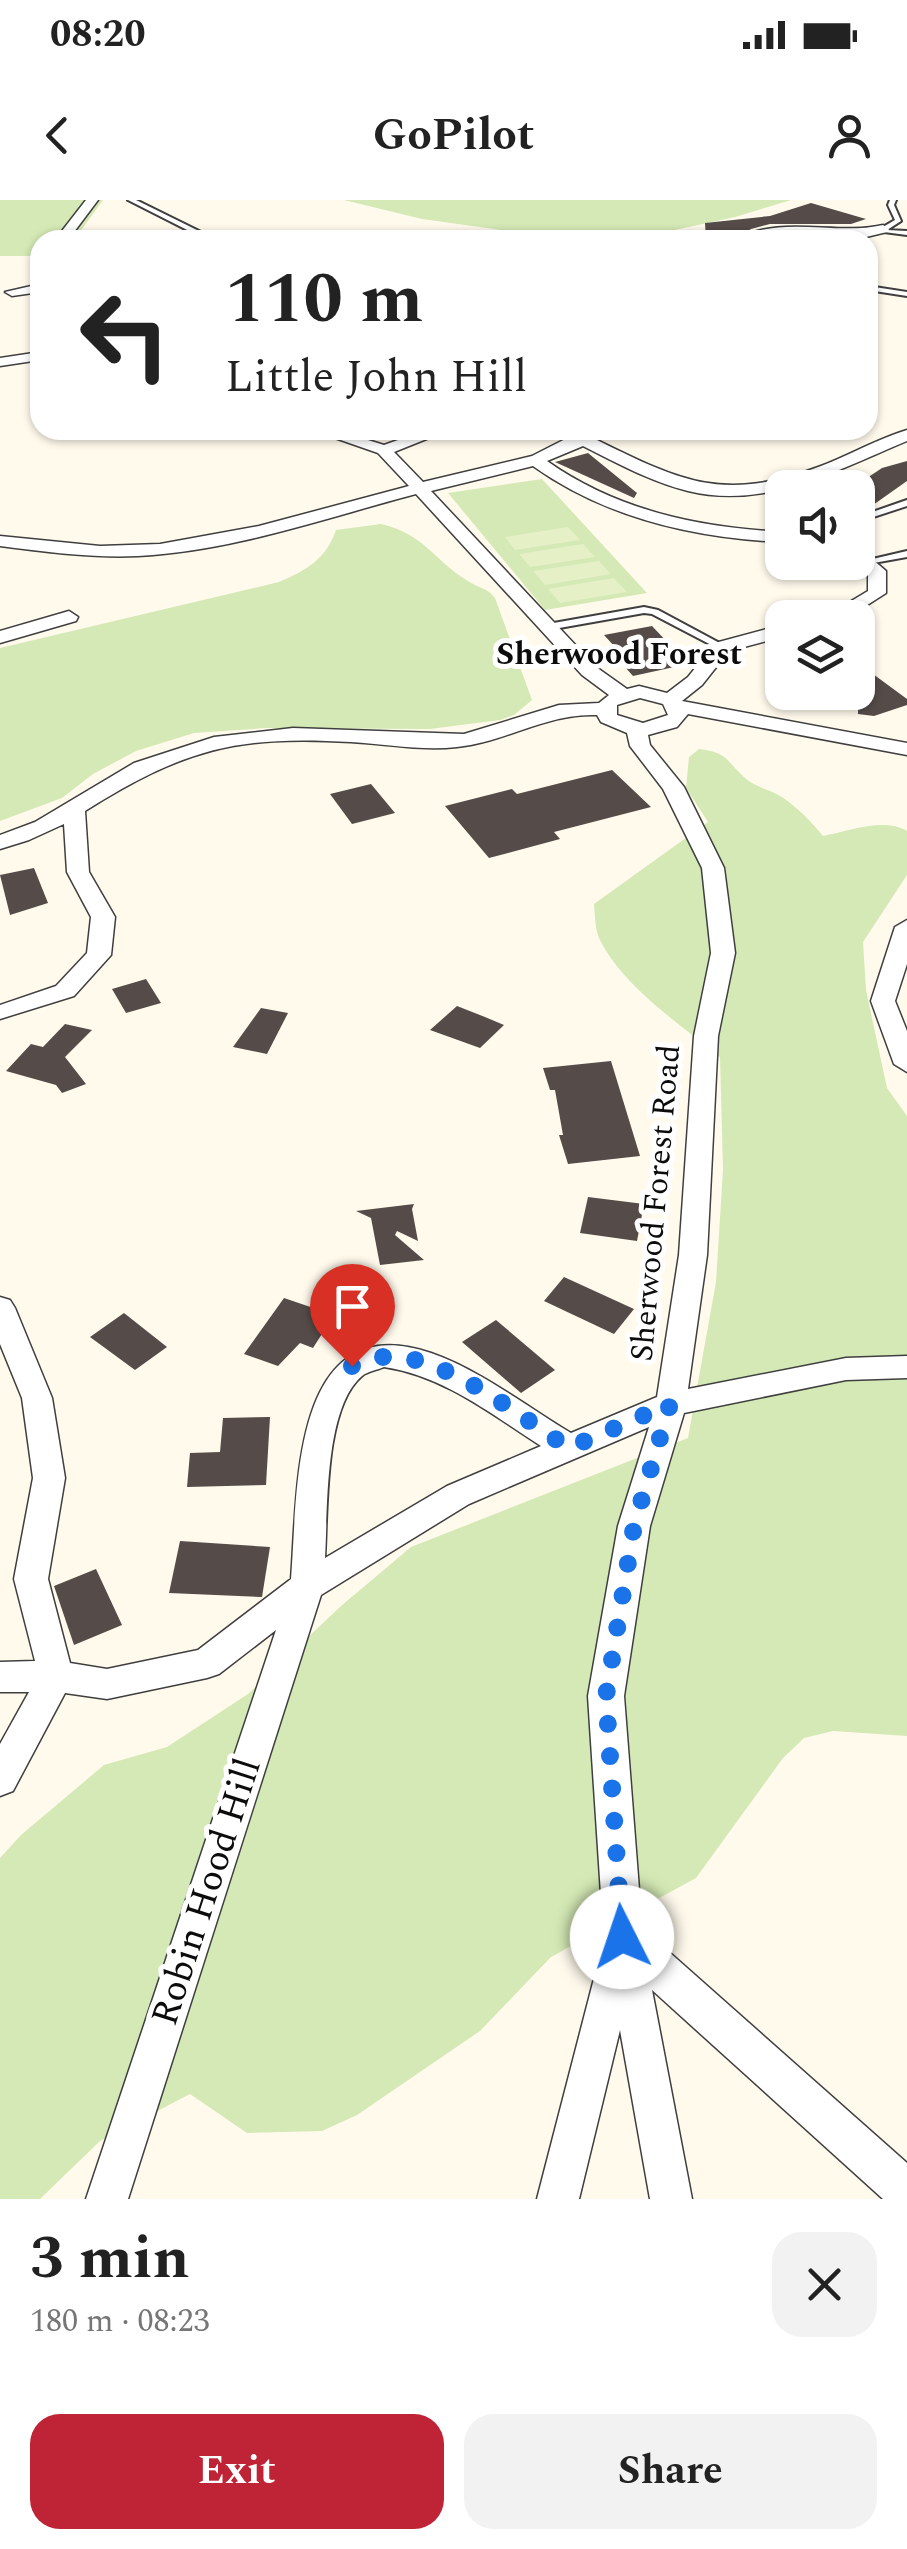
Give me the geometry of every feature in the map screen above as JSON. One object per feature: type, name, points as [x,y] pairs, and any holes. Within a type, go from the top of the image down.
[{"type":"street","points":[[68,230],[92,200]]},
{"type":"street","points":[[12,292],[30,289]]},
{"type":"street","points":[[0,362],[30,358]]},
{"type":"street","points":[[598,440],[665,478],[726,492],[755,491],[795,479],[907,435]]},
{"type":"street","points":[[352,440],[384,450],[589,670],[622,694]]},
{"type":"street","points":[[384,450],[412,440]]},
{"type":"street","points":[[0,541],[63,550],[157,550],[267,532],[418,488],[534,460],[578,440]]},
{"type":"street","points":[[534,460],[563,483],[692,530],[765,536]]},
{"type":"street","points":[[864,600],[877,593],[875,568]]},
{"type":"street","points":[[0,637],[69,617]]},
{"type":"street","points":[[674,704],[722,647],[765,636]]},
{"type":"street","points":[[674,704],[678,717],[670,725],[636,730],[608,718],[605,709],[610,700],[638,692],[674,704],[907,749]]},
{"type":"street","points":[[0,842],[15,840],[161,758],[226,741],[260,735],[334,734],[449,742],[499,734],[562,710],[605,709]]},
{"type":"street","name":"Sherwood Forest Road","points":[[622,1937],[606,1696],[634,1526],[670,1404],[693,1255],[706,1036],[723,953],[713,868],[673,787],[640,746],[636,730]]},
{"type":"street","points":[[2,1012],[65,991],[99,955],[103,916],[78,872],[74,808]]},
{"type":"street","points":[[907,927],[883,1001],[907,1064]]},
{"type":"street","points":[[0,1308],[37,1398],[49,1478],[30,1579],[56,1676],[0,1779]]},
{"type":"street","name":"Robin Hood Hill","points":[[107,2199],[307,1586],[317,1443],[334,1389],[352,1366],[384,1356],[424,1362],[569,1448]]},
{"type":"street","points":[[0,1677],[56,1676],[107,1684],[206,1663],[307,1586],[458,1495],[670,1404],[846,1369],[907,1367]]},
{"type":"street","points":[[622,1937],[907,2192]]},
{"type":"street","points":[[558,2199],[622,1937]]},
{"type":"street","points":[[622,1937],[671,2199]]},
{"type":"lane","points":[[131,200],[191,230]]},
{"type":"lane","points":[[875,230],[898,220],[891,206],[893,200]]},
{"type":"lane","points":[[878,231],[907,232]]},
{"type":"lane","points":[[878,290],[907,294]]},
{"type":"lane","points":[[875,514],[907,503]]},
{"type":"lane","points":[[875,556],[907,554]]},
{"type":"lane","points":[[548,627],[632,610],[655,612],[722,647]]},
{"type":"green space","points":[[0,200],[103,200],[81,230],[30,230],[30,256],[0,256]]},
{"type":"green space","points":[[344,200],[791,200],[675,230],[501,230],[422,219]]},
{"type":"green space","points":[[542,479],[647,593],[545,610],[448,493]]},
{"type":"green space","name":"Sherwood Forest","points":[[381,524],[419,541],[456,573],[495,598],[532,700],[514,715],[430,729],[266,728],[194,733],[136,751],[93,774],[62,798],[0,821],[0,648],[279,582],[314,562],[327,549],[336,530]]},
{"type":"green space","points":[[568,527],[580,540],[515,550],[505,537]]},
{"type":"green space","points":[[583,544],[595,557],[530,567],[519,554]]},
{"type":"green space","points":[[599,561],[611,574],[545,585],[533,571]]},
{"type":"green space","points":[[614,578],[627,592],[560,603],[548,589]]},
{"type":"green space","name":"Sherwood Forest","points":[[699,749],[721,755],[749,781],[782,797],[823,836],[877,825],[907,831],[907,875],[863,942],[866,990],[887,1088],[907,1116],[907,1736],[833,1731],[804,1738],[783,1758],[696,1878],[551,1957],[480,2031],[357,2115],[322,2131],[247,2133],[190,2094],[100,2141],[40,2199],[0,2199],[0,1858],[21,1835],[104,1765],[167,1747],[248,1694],[341,1606],[411,1547],[688,1438],[716,1282],[723,1170],[720,1057],[655,1005],[625,975],[599,938],[594,904],[708,822],[686,788],[689,757]]},
{"type":"building","points":[[811,203],[866,219],[851,224],[770,224],[749,230],[705,230],[705,223],[770,216]]},
{"type":"building","points":[[588,453],[637,493],[634,498],[555,462]]},
{"type":"building","points":[[907,461],[907,481],[875,504],[875,473]]},
{"type":"building","points":[[652,626],[688,664],[633,676],[608,648],[615,647],[604,635]]},
{"type":"building","points":[[875,675],[907,699],[907,705],[874,716],[858,714],[858,710],[875,710]]},
{"type":"building","points":[[612,770],[651,807],[554,832],[560,839],[489,858],[445,806],[512,789],[517,794]]},
{"type":"building","points":[[371,784],[395,813],[352,824],[330,794]]},
{"type":"building","points":[[34,868],[48,903],[10,915],[0,875]]},
{"type":"building","points":[[146,979],[161,1003],[126,1013],[112,989]]},
{"type":"building","points":[[457,1006],[504,1025],[480,1048],[430,1030]]},
{"type":"building","points":[[261,1008],[288,1013],[267,1054],[233,1047]]},
{"type":"building","points":[[65,1024],[92,1030],[65,1057],[86,1084],[62,1093],[56,1085],[6,1071],[31,1044],[43,1047]]},
{"type":"building","points":[[611,1061],[640,1156],[568,1164],[559,1135],[563,1135],[555,1090],[550,1090],[543,1068]]},
{"type":"building","points":[[588,1197],[644,1204],[637,1241],[580,1233]]},
{"type":"building","points":[[414,1204],[418,1241],[397,1231],[395,1235],[424,1260],[380,1265],[371,1218],[356,1211]]},
{"type":"building","points":[[564,1277],[634,1309],[614,1334],[544,1301]]},
{"type":"building","points":[[284,1298],[334,1315],[313,1348],[300,1343],[278,1366],[244,1354]]},
{"type":"building","points":[[124,1313],[167,1347],[135,1370],[90,1337]]},
{"type":"building","points":[[496,1320],[555,1370],[521,1393],[462,1342]]},
{"type":"building","points":[[270,1417],[266,1485],[187,1487],[190,1453],[220,1452],[223,1418]]},
{"type":"building","points":[[180,1541],[270,1547],[262,1597],[169,1593]]},
{"type":"building","points":[[96,1569],[122,1625],[74,1645],[54,1586]]},
{"type":"district","name":"Sherwood Forest","points":[[619,654]]},
{"type":"route","points":[[352,1366],[384,1356],[424,1362],[569,1448],[670,1404],[634,1526],[606,1696],[622,1937]]}]
